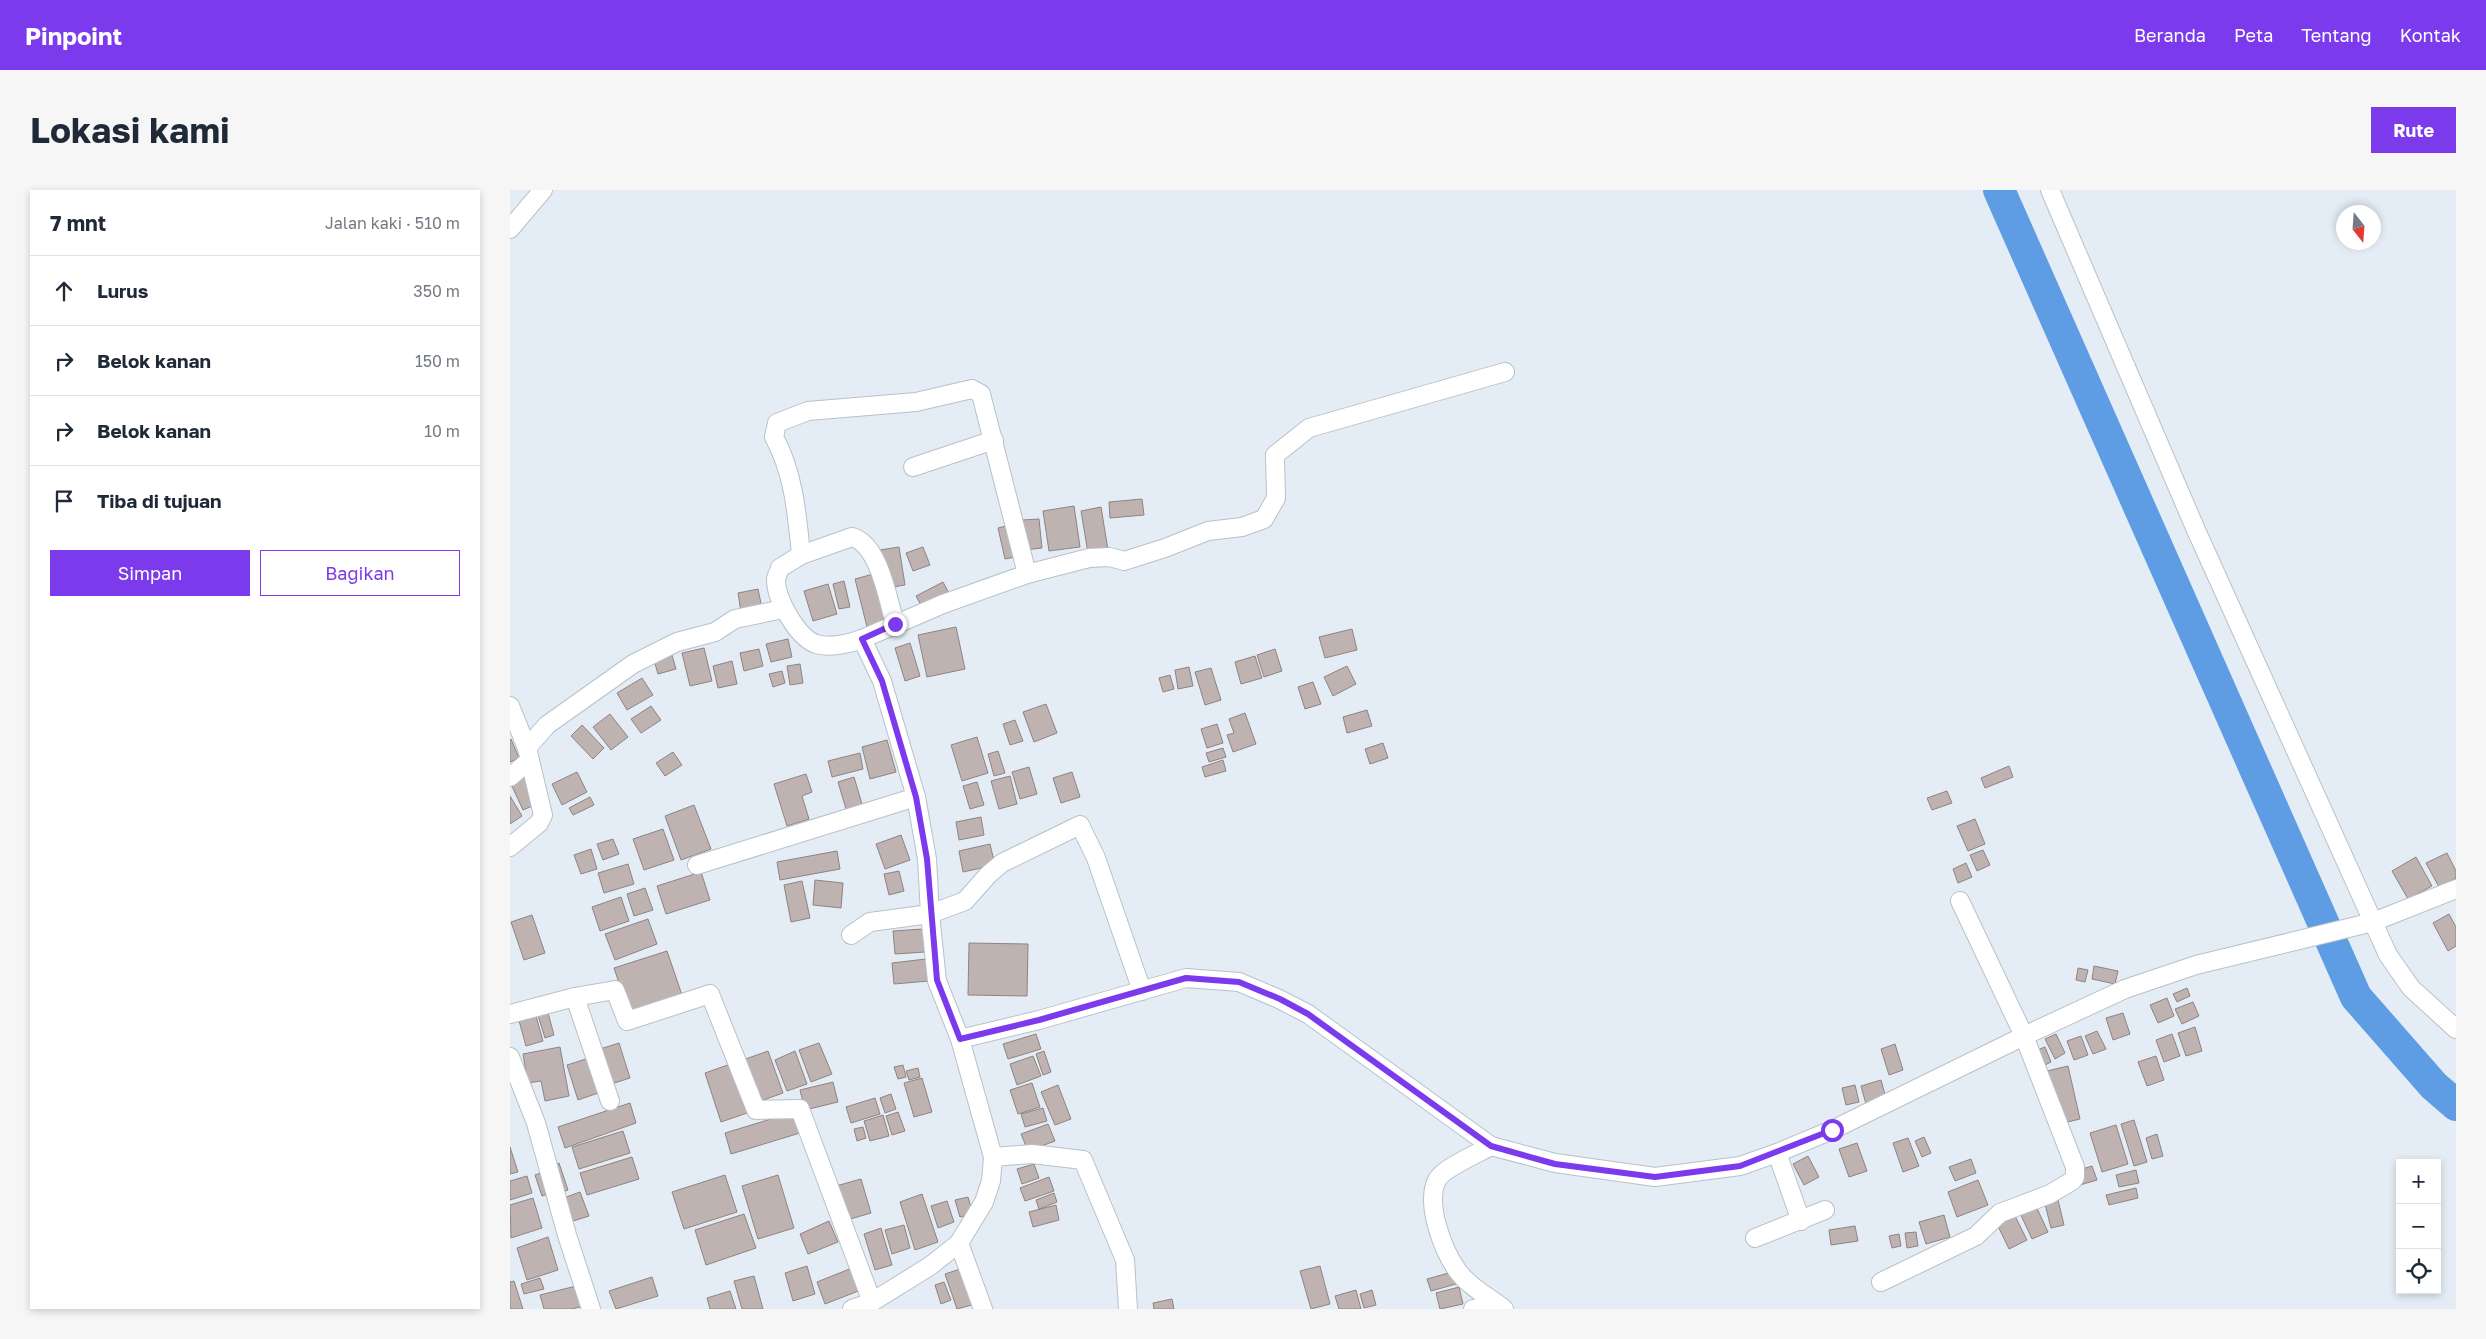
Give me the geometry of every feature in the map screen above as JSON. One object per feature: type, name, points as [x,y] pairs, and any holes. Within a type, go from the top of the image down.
[{"type":"street","points":[[510,229],[543,190]]},
{"type":"street","points":[[2050,190],[2196,530],[2370,923],[2388,955],[2411,988],[2456,1029]]},
{"type":"street","points":[[895,624],[879,568],[867,546],[860,539],[852,537],[801,555],[780,568],[776,579],[783,609],[802,633],[816,644],[848,644],[895,624],[1028,574],[1089,558],[1110,557],[1124,561],[1165,548],[1208,531],[1242,527],[1264,519],[1276,498],[1275,455],[1309,428],[1505,372]]},
{"type":"street","points":[[801,555],[795,498],[785,458],[774,437],[777,423],[808,411],[916,402],[972,389],[982,394],[1028,574]]},
{"type":"street","points":[[913,467],[994,440]]},
{"type":"street","points":[[510,777],[554,720],[633,664],[677,642],[714,632],[735,619],[783,609]]},
{"type":"street","points":[[852,1309],[872,1302],[930,1266],[959,1243],[984,1202],[991,1181],[993,1157],[960,1039],[937,980],[930,914],[927,859],[916,797],[882,681],[862,639]]},
{"type":"street","points":[[510,706],[528,754],[543,815],[540,824],[510,847]]},
{"type":"street","points":[[698,865],[916,797]]},
{"type":"street","points":[[851,935],[870,922],[930,914],[965,901],[988,875],[1002,863],[1080,825],[1096,858],[1142,990]]},
{"type":"street","points":[[960,1039],[1039,1020],[1186,978],[1239,982],[1280,999],[1308,1014],[1491,1146],[1555,1164],[1655,1177],[1740,1166],[1777,1153],[1832,1130],[2125,989],[2196,965],[2370,923],[2456,890]]},
{"type":"street","points":[[1881,1282],[1976,1236],[2000,1213],[2050,1194],[2072,1181],[2075,1177],[2075,1168],[2024,1036],[1960,900]]},
{"type":"street","points":[[510,1014],[575,997],[615,990],[627,1022],[710,994],[756,1110],[800,1109],[872,1302]]},
{"type":"street","points":[[575,997],[610,1101]]},
{"type":"street","points":[[510,1058],[536,1123],[567,1235],[592,1309]]},
{"type":"street","points":[[1491,1146],[1443,1173],[1436,1181],[1432,1202],[1437,1228],[1458,1271],[1501,1306]]},
{"type":"street","points":[[1777,1153],[1801,1221]]},
{"type":"street","points":[[993,1157],[1032,1154],[1083,1160],[1125,1260],[1128,1309]]},
{"type":"street","points":[[1755,1238],[1825,1210]]},
{"type":"street","points":[[959,1243],[983,1309]]},
{"type":"street","points":[[1473,1309],[1501,1306]]},
{"type":"building","points":[[1142,499],[1144,515],[1110,518],[1109,502]]},
{"type":"building","points":[[1074,506],[1080,547],[1049,551],[1043,511]]},
{"type":"building","points":[[1101,507],[1108,550],[1088,553],[1081,511]]},
{"type":"building","points":[[1039,519],[1042,548],[1024,550],[1022,520]]},
{"type":"building","points":[[1014,524],[1021,556],[1005,559],[998,528]]},
{"type":"building","points":[[899,547],[905,585],[887,588],[880,550]]},
{"type":"building","points":[[923,547],[930,565],[913,571],[906,553]]},
{"type":"building","points":[[877,573],[889,621],[867,627],[855,579]]},
{"type":"building","points":[[844,581],[850,607],[839,609],[833,584]]},
{"type":"building","points":[[943,582],[950,595],[923,609],[916,596]]},
{"type":"building","points":[[828,584],[837,614],[813,621],[804,591]]},
{"type":"building","points":[[758,589],[762,608],[741,612],[738,593]]},
{"type":"building","points":[[956,627],[965,669],[927,677],[918,635]]},
{"type":"building","points":[[1352,629],[1357,650],[1325,658],[1319,637]]},
{"type":"building","points":[[788,639],[792,657],[771,662],[766,644]]},
{"type":"building","points":[[910,643],[920,676],[905,681],[895,648]]},
{"type":"building","points":[[704,648],[712,681],[690,686],[682,653]]},
{"type":"building","points":[[759,649],[763,666],[744,671],[740,653]]},
{"type":"building","points":[[1275,649],[1282,671],[1264,677],[1257,655]]},
{"type":"building","points":[[671,652],[676,669],[658,674],[653,657]]},
{"type":"building","points":[[1255,656],[1262,678],[1241,684],[1235,662]]},
{"type":"building","points":[[732,661],[737,684],[718,688],[713,666]]},
{"type":"building","points":[[800,664],[803,683],[790,685],[787,666]]},
{"type":"building","points":[[1347,666],[1356,684],[1333,696],[1324,677]]},
{"type":"building","points":[[1189,667],[1193,686],[1178,689],[1175,670]]},
{"type":"building","points":[[1211,668],[1221,700],[1205,705],[1195,672]]},
{"type":"building","points":[[782,671],[785,683],[773,687],[769,674]]},
{"type":"building","points":[[1170,675],[1174,689],[1163,692],[1159,678]]},
{"type":"building","points":[[642,678],[653,695],[627,710],[617,693]]},
{"type":"building","points":[[1313,682],[1321,704],[1305,709],[1298,687]]},
{"type":"building","points":[[1046,704],[1057,733],[1034,742],[1023,712]]},
{"type":"building","points":[[651,706],[661,720],[641,733],[631,719]]},
{"type":"building","points":[[1367,710],[1372,726],[1347,733],[1343,717]]},
{"type":"building","points":[[1245,713],[1256,744],[1233,752],[1227,735],[1234,733],[1229,719]]},
{"type":"building","points":[[610,714],[628,737],[611,750],[593,727]]},
{"type":"building","points":[[1015,720],[1023,741],[1010,745],[1003,724]]},
{"type":"building","points":[[1217,724],[1223,743],[1207,748],[1201,729]]},
{"type":"building","points":[[582,725],[604,748],[593,759],[571,736]]},
{"type":"building","points":[[977,737],[988,773],[962,781],[951,745]]},
{"type":"building","points":[[510,740],[519,758],[510,762]]},
{"type":"building","points":[[887,740],[896,772],[870,779],[862,747]]},
{"type":"building","points":[[1383,743],[1388,758],[1370,764],[1365,749]]},
{"type":"building","points":[[1223,748],[1226,757],[1209,762],[1206,753]]},
{"type":"building","points":[[998,751],[1005,773],[994,776],[988,754]]},
{"type":"building","points":[[673,752],[682,765],[665,776],[656,763]]},
{"type":"building","points":[[860,753],[863,769],[832,777],[828,761]]},
{"type":"building","points":[[1223,760],[1226,771],[1205,777],[1202,767]]},
{"type":"building","points":[[2009,766],[2013,777],[1985,788],[1981,778]]},
{"type":"building","points":[[1029,767],[1037,794],[1020,799],[1012,772]]},
{"type":"building","points":[[577,772],[587,792],[562,805],[552,784]]},
{"type":"building","points":[[1072,772],[1080,797],[1061,803],[1053,778]]},
{"type":"building","points":[[806,774],[812,792],[802,796],[809,819],[787,826],[774,784]]},
{"type":"building","points":[[527,776],[539,803],[523,810],[511,784]]},
{"type":"building","points":[[1010,776],[1017,804],[999,809],[991,781]]},
{"type":"building","points":[[854,777],[862,804],[846,809],[838,782]]},
{"type":"building","points":[[977,782],[984,805],[970,809],[963,786]]},
{"type":"building","points":[[1947,791],[1952,803],[1932,810],[1927,798]]},
{"type":"building","points":[[510,796],[522,816],[510,824]]},
{"type":"building","points":[[590,797],[594,805],[573,815],[569,808]]},
{"type":"building","points":[[694,805],[711,849],[681,860],[665,816]]},
{"type":"building","points":[[981,817],[984,835],[959,840],[956,822]]},
{"type":"building","points":[[1975,819],[1985,844],[1968,851],[1957,826]]},
{"type":"building","points":[[663,829],[674,860],[644,870],[633,839]]},
{"type":"building","points":[[901,835],[910,860],[885,869],[876,844]]},
{"type":"building","points":[[613,839],[619,854],[603,860],[597,844]]},
{"type":"building","points":[[990,844],[995,865],[963,872],[959,851]]},
{"type":"building","points":[[591,849],[597,869],[581,874],[574,855]]},
{"type":"building","points":[[1983,850],[1990,865],[1977,871],[1970,855]]},
{"type":"building","points":[[837,851],[840,869],[780,880],[777,862]]},
{"type":"building","points":[[2447,853],[2456,871],[2456,878],[2439,887],[2426,863]]},
{"type":"building","points":[[2416,857],[2432,886],[2408,899],[2392,871]]},
{"type":"building","points":[[1966,863],[1972,877],[1958,883],[1953,869]]},
{"type":"building","points":[[628,864],[634,884],[604,893],[598,873]]},
{"type":"building","points":[[899,871],[904,891],[889,895],[884,874]]},
{"type":"building","points":[[701,872],[710,900],[666,914],[657,886]]},
{"type":"building","points":[[815,880],[843,883],[841,908],[813,905]]},
{"type":"building","points":[[802,881],[810,918],[791,922],[784,885]]},
{"type":"building","points":[[645,888],[653,910],[634,916],[627,894]]},
{"type":"building","points":[[621,897],[629,921],[600,931],[592,907]]},
{"type":"building","points":[[2449,914],[2456,927],[2456,946],[2448,951],[2433,923]]},
{"type":"building","points":[[532,915],[545,953],[524,960],[511,922]]},
{"type":"building","points":[[648,919],[657,944],[615,960],[605,934]]},
{"type":"building","points":[[923,929],[925,952],[895,954],[893,931]]},
{"type":"building","points":[[969,943],[1028,944],[1027,996],[968,995]]},
{"type":"building","points":[[667,951],[683,998],[630,1016],[614,968]]},
{"type":"building","points":[[926,959],[929,981],[894,984],[892,963]]},
{"type":"building","points":[[2094,966],[2118,971],[2115,984],[2092,979]]},
{"type":"building","points":[[2078,968],[2088,970],[2085,982],[2076,980]]},
{"type":"building","points":[[2187,988],[2190,996],[2177,1002],[2173,994]]},
{"type":"building","points":[[2167,998],[2174,1016],[2158,1023],[2150,1005]]},
{"type":"building","points":[[2193,1002],[2199,1016],[2182,1024],[2175,1009]]},
{"type":"building","points":[[547,1009],[554,1035],[545,1038],[537,1012]]},
{"type":"building","points":[[535,1012],[543,1041],[526,1046],[518,1017]]},
{"type":"building","points":[[2123,1013],[2130,1034],[2113,1040],[2106,1018]]},
{"type":"building","points":[[2195,1027],[2202,1051],[2186,1056],[2178,1033]]},
{"type":"building","points":[[2097,1031],[2106,1049],[2093,1054],[2085,1036]]},
{"type":"building","points":[[1036,1034],[1041,1049],[1008,1059],[1003,1044]]},
{"type":"building","points":[[2056,1034],[2065,1053],[2055,1059],[2045,1039]]},
{"type":"building","points":[[2172,1034],[2180,1056],[2164,1062],[2156,1040]]},
{"type":"building","points":[[2081,1036],[2088,1055],[2074,1060],[2067,1041]]},
{"type":"building","points":[[619,1043],[630,1078],[608,1085],[597,1050]]},
{"type":"building","points":[[819,1043],[832,1074],[811,1082],[799,1050]]},
{"type":"building","points":[[1895,1044],[1903,1070],[1889,1075],[1881,1049]]},
{"type":"building","points":[[560,1047],[569,1096],[545,1101],[541,1081],[528,1083],[523,1054]]},
{"type":"building","points":[[2045,1047],[2051,1062],[2043,1066],[2037,1050]]},
{"type":"building","points":[[768,1051],[783,1093],[755,1103],[740,1061]]},
{"type":"building","points":[[795,1051],[807,1084],[787,1091],[775,1060]]},
{"type":"building","points":[[1044,1051],[1051,1072],[1043,1075],[1036,1054]]},
{"type":"building","points":[[1033,1056],[1041,1076],[1017,1085],[1010,1064]]},
{"type":"building","points":[[2156,1056],[2164,1080],[2147,1086],[2138,1062]]},
{"type":"building","points":[[589,1058],[601,1092],[578,1100],[567,1065]]},
{"type":"building","points":[[736,1062],[753,1111],[721,1122],[705,1073]]},
{"type":"building","points":[[903,1065],[906,1077],[898,1079],[894,1067]]},
{"type":"building","points":[[2068,1066],[2080,1119],[2059,1124],[2047,1071]]},
{"type":"building","points":[[918,1068],[920,1077],[909,1080],[906,1071]]},
{"type":"building","points":[[922,1078],[932,1112],[914,1117],[904,1083]]},
{"type":"building","points":[[1881,1080],[1886,1098],[1866,1104],[1861,1086]]},
{"type":"building","points":[[833,1082],[838,1102],[805,1110],[800,1090]]},
{"type":"building","points":[[1032,1083],[1040,1107],[1018,1114],[1010,1090]]},
{"type":"building","points":[[1058,1085],[1071,1119],[1055,1125],[1041,1092]]},
{"type":"building","points":[[1855,1085],[1859,1102],[1846,1105],[1842,1088]]},
{"type":"building","points":[[891,1094],[896,1109],[885,1113],[880,1098]]},
{"type":"building","points":[[875,1098],[880,1114],[851,1123],[846,1107]]},
{"type":"building","points":[[630,1103],[636,1123],[565,1148],[558,1127]]},
{"type":"building","points":[[1043,1108],[1047,1121],[1025,1127],[1021,1114]]},
{"type":"building","points":[[794,1112],[800,1133],[731,1154],[725,1133]]},
{"type":"building","points":[[898,1112],[905,1131],[892,1135],[886,1116]]},
{"type":"building","points":[[883,1115],[889,1136],[870,1141],[864,1121]]},
{"type":"building","points":[[2134,1120],[2147,1162],[2134,1166],[2121,1124]]},
{"type":"building","points":[[1048,1124],[1055,1141],[1028,1151],[1021,1134]]},
{"type":"building","points":[[2116,1125],[2128,1164],[2102,1172],[2090,1133]]},
{"type":"building","points":[[863,1127],[866,1138],[857,1141],[854,1129]]},
{"type":"building","points":[[623,1131],[630,1153],[579,1169],[572,1147]]},
{"type":"building","points":[[2157,1134],[2163,1156],[2152,1159],[2146,1138]]},
{"type":"building","points":[[1924,1137],[1931,1153],[1922,1157],[1915,1141]]},
{"type":"building","points":[[1908,1138],[1919,1166],[1903,1172],[1893,1143]]},
{"type":"building","points":[[1857,1143],[1867,1171],[1849,1177],[1839,1149]]},
{"type":"building","points":[[510,1147],[518,1172],[510,1174]]},
{"type":"building","points":[[1808,1156],[1819,1177],[1804,1185],[1793,1164]]},
{"type":"building","points":[[632,1157],[639,1179],[587,1195],[580,1173]]},
{"type":"building","points":[[1971,1159],[1976,1173],[1955,1181],[1949,1167]]},
{"type":"building","points":[[559,1163],[568,1190],[560,1193],[551,1166]]},
{"type":"building","points":[[1034,1164],[1039,1178],[1022,1184],[1017,1169]]},
{"type":"building","points":[[2092,1166],[2097,1180],[2080,1185],[2076,1171]]},
{"type":"building","points":[[2136,1170],[2139,1183],[2119,1187],[2116,1175]]},
{"type":"building","points":[[546,1171],[553,1192],[542,1196],[535,1175]]},
{"type":"building","points":[[725,1175],[737,1212],[684,1229],[672,1192]]},
{"type":"building","points":[[778,1175],[794,1228],[758,1239],[742,1186]]},
{"type":"building","points":[[527,1176],[532,1193],[510,1200],[510,1181]]},
{"type":"building","points":[[1049,1177],[1054,1191],[1025,1201],[1020,1188]]},
{"type":"building","points":[[861,1179],[871,1213],[847,1220],[836,1186]]},
{"type":"building","points":[[1978,1180],[1988,1205],[1957,1217],[1948,1192]]},
{"type":"building","points":[[2136,1188],[2138,1198],[2109,1205],[2106,1195]]},
{"type":"building","points":[[580,1192],[589,1216],[570,1222],[561,1199]]},
{"type":"building","points":[[1054,1193],[1057,1202],[1039,1209],[1036,1200]]},
{"type":"building","points":[[922,1194],[938,1242],[915,1250],[900,1202]]},
{"type":"building","points":[[968,1197],[973,1214],[960,1217],[955,1200]]},
{"type":"building","points":[[533,1198],[542,1228],[511,1238],[510,1205]]},
{"type":"building","points":[[2058,1200],[2064,1225],[2051,1228],[2045,1204]]},
{"type":"building","points":[[947,1201],[954,1222],[938,1228],[931,1206]]},
{"type":"building","points":[[2035,1204],[2048,1232],[2032,1239],[2019,1211]]},
{"type":"building","points":[[1056,1205],[1059,1220],[1033,1227],[1029,1212]]},
{"type":"building","points":[[744,1214],[756,1248],[706,1265],[695,1230]]},
{"type":"building","points":[[2014,1214],[2027,1240],[2009,1249],[1996,1222]]},
{"type":"building","points":[[1944,1215],[1950,1237],[1926,1244],[1919,1222]]},
{"type":"building","points":[[829,1221],[838,1242],[808,1254],[800,1234]]},
{"type":"building","points":[[904,1225],[910,1248],[892,1254],[885,1230]]},
{"type":"building","points":[[1855,1226],[1858,1241],[1831,1245],[1829,1230]]},
{"type":"building","points":[[881,1228],[892,1265],[875,1270],[864,1234]]},
{"type":"building","points":[[1916,1232],[1918,1246],[1907,1248],[1905,1233]]},
{"type":"building","points":[[1899,1234],[1901,1246],[1892,1248],[1889,1236]]},
{"type":"building","points":[[548,1237],[558,1270],[527,1280],[517,1248]]},
{"type":"building","points":[[807,1266],[815,1294],[793,1301],[785,1273]]},
{"type":"building","points":[[1320,1266],[1330,1304],[1311,1309],[1300,1271]]},
{"type":"building","points":[[852,1268],[861,1290],[825,1304],[817,1282]]},
{"type":"building","points":[[963,1268],[975,1304],[957,1309],[945,1274]]},
{"type":"building","points":[[1452,1272],[1456,1284],[1431,1291],[1427,1279]]},
{"type":"building","points":[[754,1276],[763,1309],[742,1309],[734,1281]]},
{"type":"building","points":[[652,1277],[658,1296],[616,1309],[609,1291]]},
{"type":"building","points":[[540,1278],[544,1289],[524,1294],[521,1284]]},
{"type":"building","points":[[514,1281],[523,1309],[510,1309],[510,1282]]},
{"type":"building","points":[[944,1282],[951,1300],[941,1304],[935,1285]]},
{"type":"building","points":[[580,1285],[585,1306],[571,1309],[544,1309],[540,1295]]},
{"type":"building","points":[[1459,1287],[1463,1304],[1440,1309],[1436,1293]]},
{"type":"building","points":[[1356,1290],[1361,1309],[1339,1309],[1335,1296]]},
{"type":"building","points":[[1372,1290],[1376,1305],[1364,1308],[1360,1294]]},
{"type":"building","points":[[730,1291],[736,1309],[710,1309],[707,1298]]},
{"type":"building","points":[[1172,1299],[1174,1309],[1154,1309],[1153,1303]]},
{"type":"waterway","points":[[1999,190],[2356,997],[2434,1086],[2456,1105]]},
{"type":"route","points":[[895,624],[862,639],[882,681],[916,797],[927,859],[937,980],[960,1039],[1039,1020],[1186,978],[1239,982],[1280,999],[1308,1014],[1491,1146],[1555,1164],[1655,1177],[1740,1166],[1832,1130]]}]
